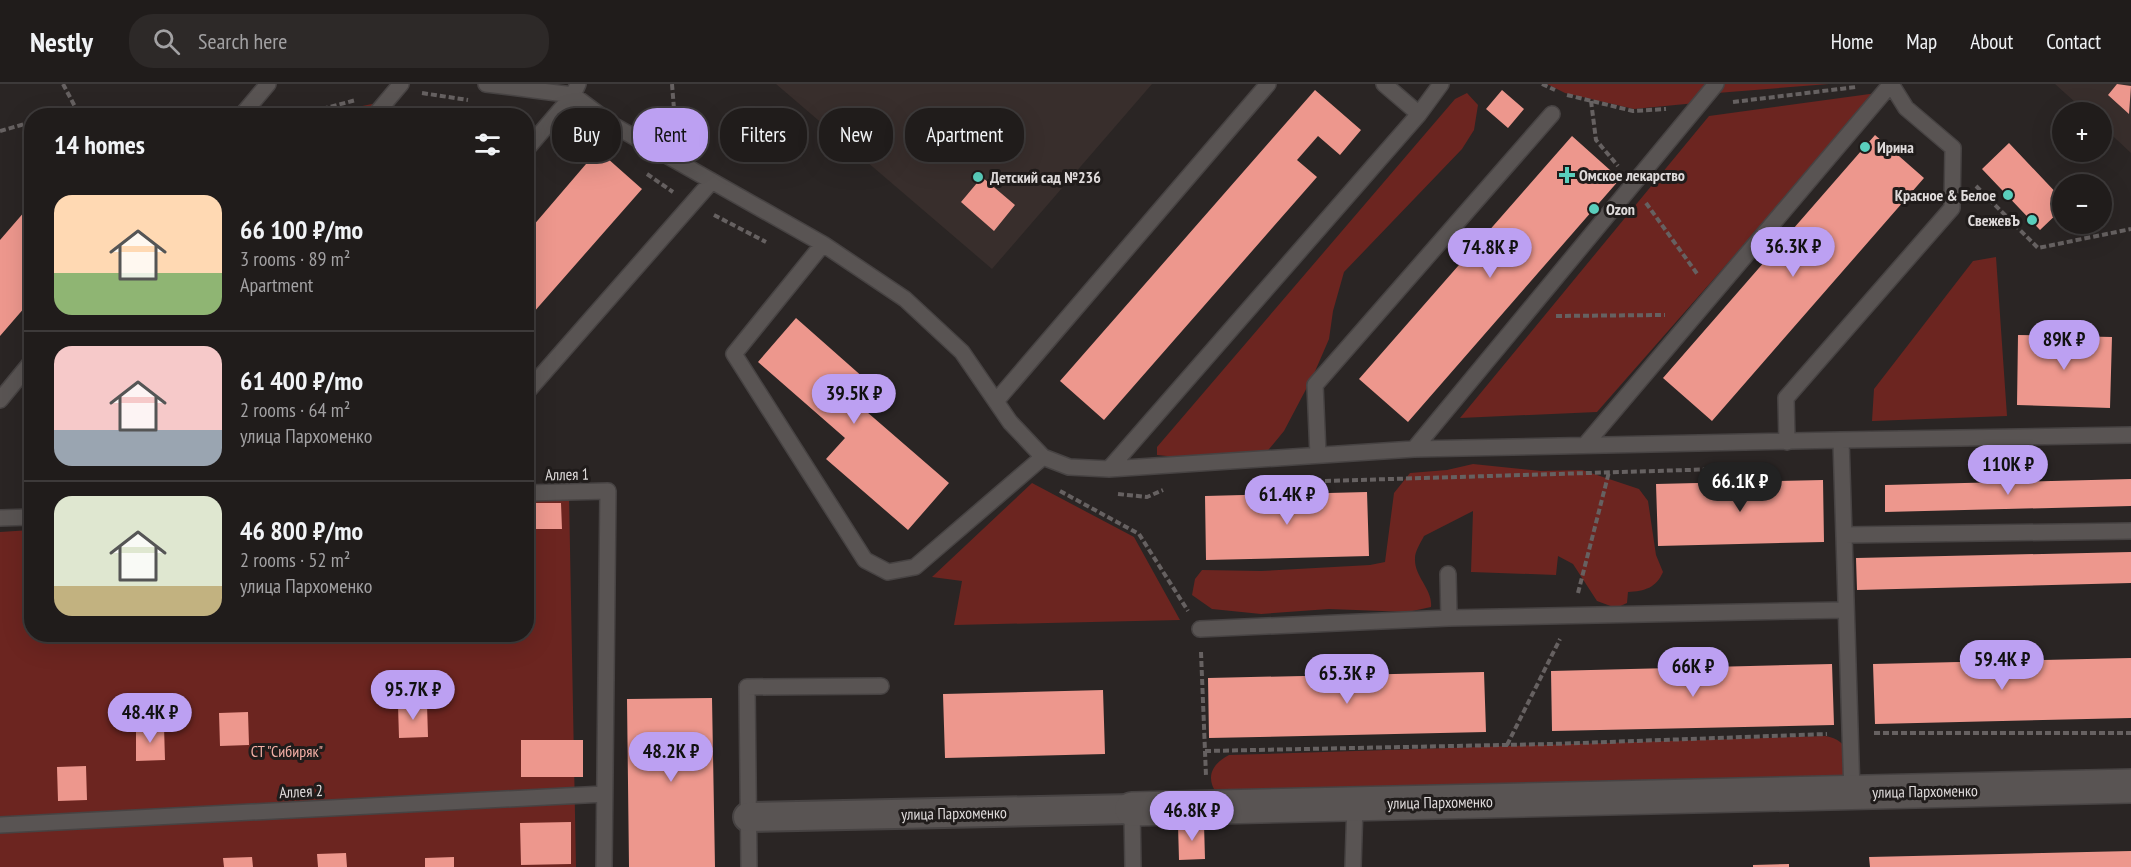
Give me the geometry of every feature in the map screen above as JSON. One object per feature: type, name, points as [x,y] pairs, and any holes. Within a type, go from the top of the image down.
[{"type":"street","name":"улица Пархоменко","points":[[748,818],[2131,786]]},
{"type":"lane","points":[[248,108],[268,84]]},
{"type":"lane","points":[[486,84],[575,90],[613,124],[823,244],[905,299],[962,352],[1010,422],[1043,457],[1070,467],[1109,470],[1414,449],[2131,435]]},
{"type":"lane","points":[[997,400],[1268,84]]},
{"type":"lane","points":[[1383,84],[1419,114]]},
{"type":"lane","points":[[1109,470],[1419,114],[1441,84]]},
{"type":"lane","points":[[1414,449],[1716,84]]},
{"type":"lane","points":[[1586,446],[1891,84],[1906,108],[1953,148],[1952,208],[1786,398],[1787,442]]},
{"type":"lane","points":[[381,108],[399,87]]},
{"type":"lane","points":[[534,140],[575,90]]},
{"type":"lane","points":[[1318,455],[1315,385],[1552,114]]},
{"type":"lane","points":[[534,384],[712,181]]},
{"type":"lane","points":[[823,244],[734,354],[865,560],[888,572],[915,567],[1043,457]]},
{"type":"lane","points":[[0,400],[24,371]]},
{"type":"lane","points":[[1841,440],[1851,793]]},
{"type":"lane","name":"Аллея 1","points":[[534,493],[608,491],[604,794]]},
{"type":"lane","points":[[0,518],[24,517]]},
{"type":"lane","points":[[1844,535],[2131,531]]},
{"type":"lane","points":[[1448,574],[1449,618]]},
{"type":"lane","points":[[1200,629],[1449,618],[1846,610]]},
{"type":"lane","points":[[749,867],[747,687],[881,686]]},
{"type":"lane","points":[[604,794],[604,867]]},
{"type":"lane","name":"Аллея 2","points":[[0,825],[604,794]]},
{"type":"lane","points":[[1353,867],[1355,804]]},
{"type":"lane","points":[[1132,809],[1133,867]]},
{"type":"path","points":[[63,84],[75,108]]},
{"type":"path","points":[[324,108],[399,87],[477,101]]},
{"type":"path","points":[[0,131],[24,124]]},
{"type":"path","points":[[643,171],[692,203],[807,264]]},
{"type":"path","points":[[1952,208],[1973,182],[2038,248],[2131,229]]},
{"type":"path","points":[[1524,316],[1696,315]]},
{"type":"path","points":[[1314,481],[1725,469]]},
{"type":"path","points":[[1028,470],[1052,487],[1139,534],[1200,629],[1208,807]]},
{"type":"path","points":[[1507,745],[1572,616],[1609,472]]},
{"type":"path","points":[[1205,751],[1507,745],[1850,733],[2131,733]]},
{"type":"shaded area","name":"Детский сад №236","points":[[776,84],[1152,84],[992,269],[867,162],[893,162],[893,108],[819,108],[819,121],[807,108],[804,108]]},
{"type":"shaded area","points":[[2055,84],[2131,84],[2131,153],[2112,135],[2112,102],[2075,102]]},
{"type":"green space","points":[[1547,84],[1713,84],[1696,103],[1634,109],[1565,93]]},
{"type":"green space","points":[[1725,84],[1829,84],[1717,93]]},
{"type":"green space","points":[[1467,93],[1478,105],[1474,130],[1462,149],[1344,272],[1333,311],[1329,339],[1313,376],[1284,431],[1265,454],[1186,458],[1157,455],[1157,447],[1455,99]]},
{"type":"green space","points":[[1877,93],[1597,412],[1460,418],[1709,116]]},
{"type":"green space","points":[[377,103],[372,108],[352,108]]},
{"type":"green space","points":[[1996,257],[2007,416],[1872,421],[1874,389],[1973,261]]},
{"type":"green space","points":[[1473,464],[1541,471],[1582,470],[1639,489],[1648,501],[1656,555],[1663,572],[1657,582],[1649,588],[1628,592],[1627,603],[1616,608],[1597,601],[1573,564],[1558,556],[1556,575],[1471,572],[1473,511],[1424,536],[1417,550],[1415,565],[1429,594],[1431,607],[1408,612],[1329,609],[1261,614],[1212,609],[1192,595],[1195,579],[1202,570],[1261,571],[1370,565],[1385,562],[1394,493],[1410,473],[1447,470]]},
{"type":"green space","points":[[1032,483],[1134,537],[1180,620],[954,625],[962,581],[932,577]]},
{"type":"green space","name":"СТ \"Сибиряк\"","points":[[569,495],[576,867],[0,867],[0,532],[24,530],[24,642],[534,642],[534,498]]},
{"type":"green space","points":[[1825,736],[1839,741],[1846,750],[1847,763],[1843,778],[1217,794],[1211,782],[1212,772],[1218,762],[1229,755]]},
{"type":"building","points":[[2117,84],[2131,86],[2129,114],[2108,95]]},
{"type":"building","points":[[1315,90],[1361,130],[1340,155],[1318,136],[1297,160],[1317,177],[1104,420],[1060,381]]},
{"type":"building","points":[[1502,90],[1524,109],[1508,128],[1486,109]]},
{"type":"building","points":[[1875,135],[1924,178],[1712,421],[1663,378]]},
{"type":"building","points":[[1572,136],[1620,179],[1408,422],[1359,379]]},
{"type":"building","points":[[2009,143],[2052,188],[2052,219],[2040,230],[1982,169]]},
{"type":"building","points":[[588,162],[612,162],[642,189],[534,312],[534,225]]},
{"type":"building","points":[[982,177],[1015,205],[994,231],[961,202]]},
{"type":"building","points":[[24,212],[24,308],[0,336],[0,240]]},
{"type":"building","points":[[796,318],[882,394],[867,412],[949,483],[908,530],[826,459],[845,438],[758,362]]},
{"type":"building","points":[[2018,335],[2112,337],[2110,408],[2017,405]]},
{"type":"building","points":[[2131,479],[2131,506],[1885,512],[1885,485]]},
{"type":"building","points":[[1823,480],[1824,542],[1658,546],[1656,484]]},
{"type":"building","points":[[1367,492],[1369,556],[1206,560],[1205,496]]},
{"type":"building","points":[[534,503],[561,503],[562,529],[534,529]]},
{"type":"building","points":[[2131,552],[2131,583],[1857,590],[1856,558]]},
{"type":"building","points":[[2131,658],[2131,718],[1875,724],[1873,664]]},
{"type":"building","points":[[1832,664],[1834,725],[1552,731],[1551,671]]},
{"type":"building","points":[[1484,672],[1486,732],[1209,738],[1208,678]]},
{"type":"building","points":[[1103,690],[1105,754],[945,758],[943,694]]},
{"type":"building","points":[[712,698],[715,867],[629,867],[627,699]]},
{"type":"building","points":[[427,704],[428,737],[399,738],[398,705]]},
{"type":"building","points":[[248,712],[249,745],[220,746],[219,713]]},
{"type":"building","points":[[164,726],[165,760],[136,761],[136,727]]},
{"type":"building","points":[[521,740],[583,740],[583,777],[521,777]]},
{"type":"building","points":[[86,766],[87,800],[58,801],[57,767]]},
{"type":"building","points":[[571,822],[571,864],[521,865],[520,823]]},
{"type":"building","points":[[1204,824],[1205,859],[1179,860],[1178,825]]},
{"type":"building","points":[[2131,851],[2131,867],[1870,867],[1869,857]]},
{"type":"building","points":[[346,853],[347,867],[318,867],[317,854]]},
{"type":"building","points":[[252,857],[253,867],[224,867],[223,858]]},
{"type":"building","points":[[454,857],[454,867],[425,867],[425,858]]},
{"type":"building","points":[[1789,864],[1789,867],[1753,867],[1753,865]]},
{"type":"place","name":"Ирина","points":[[1865,147]]},
{"type":"place","name":"Омское лекарство","points":[[1567,175]]},
{"type":"place","name":"Детский сад №236","points":[[978,177]]},
{"type":"place","name":"Красное & Белое","points":[[2008,195]]},
{"type":"place","name":"Ozon","points":[[1594,209]]},
{"type":"place","name":"СвежевЪ","points":[[2032,220]]}]
